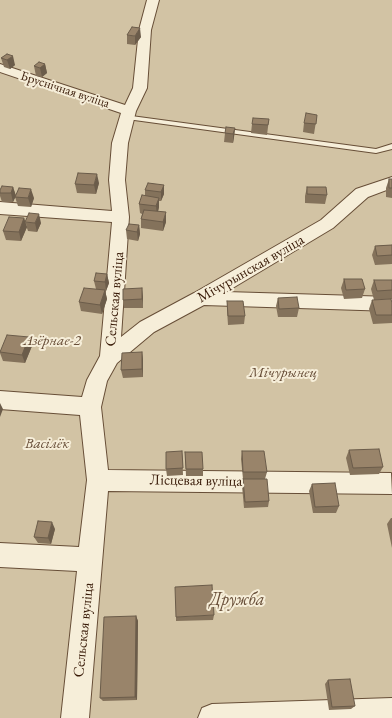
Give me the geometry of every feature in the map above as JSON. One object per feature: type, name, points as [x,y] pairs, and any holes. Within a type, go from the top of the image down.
[{"type":"street","name":"Сельская вуліца","points":[[75,718],[98,480],[90,407],[97,380],[110,357],[121,217],[118,173],[120,143],[128,114],[140,88],[145,30],[153,0]]},
{"type":"street","name":"Бруснічная вуліца","points":[[0,68],[128,114]]},
{"type":"street","name":"Мічурынская вуліца","points":[[110,357],[147,327],[201,298],[327,224],[362,193],[392,182]]},
{"type":"street","points":[[0,208],[121,217]]},
{"type":"street","points":[[201,298],[392,304]]},
{"type":"street","points":[[0,400],[90,407]]},
{"type":"street","name":"Лісцевая вуліца","points":[[98,480],[391,484]]},
{"type":"street","points":[[0,555],[91,560]]},
{"type":"street","points":[[212,718],[392,712]]},
{"type":"lane","points":[[128,114],[376,151],[392,146]]},
{"type":"green space","points":[[0,0],[392,0],[392,718],[0,718]]},
{"type":"building","points":[[132,27],[140,28],[135,36],[127,35]]},
{"type":"building","points":[[7,54],[13,56],[7,60],[1,58]]},
{"type":"building","points":[[39,62],[45,64],[40,68],[34,66]]},
{"type":"building","points":[[306,113],[317,115],[316,124],[304,123]]},
{"type":"building","points":[[253,118],[269,119],[268,125],[252,124]]},
{"type":"building","points":[[226,127],[235,128],[233,134],[225,133]]},
{"type":"building","points":[[78,173],[97,174],[94,185],[75,184]]},
{"type":"building","points":[[389,179],[392,179],[392,188],[389,188]]},
{"type":"building","points":[[148,183],[164,185],[161,192],[145,190]]},
{"type":"building","points":[[2,186],[13,187],[11,193],[0,193]]},
{"type":"building","points":[[307,187],[326,187],[327,195],[307,194]]},
{"type":"building","points":[[19,188],[31,189],[28,198],[15,197]]},
{"type":"building","points":[[142,195],[159,198],[156,206],[139,204]]},
{"type":"building","points":[[144,210],[166,212],[163,222],[141,219]]},
{"type":"building","points":[[29,213],[39,214],[35,223],[25,222]]},
{"type":"building","points":[[9,217],[24,218],[19,232],[3,231]]},
{"type":"building","points":[[129,224],[139,225],[137,232],[126,230]]},
{"type":"building","points":[[392,245],[392,255],[377,256],[375,246]]},
{"type":"building","points":[[96,273],[107,274],[105,282],[94,281]]},
{"type":"building","points":[[344,279],[362,279],[365,289],[346,290]]},
{"type":"building","points":[[374,280],[392,280],[392,290],[377,291]]},
{"type":"building","points":[[84,288],[105,290],[100,305],[79,302]]},
{"type":"building","points":[[142,288],[142,299],[123,300],[123,289]]},
{"type":"building","points":[[297,297],[299,308],[279,309],[278,298]]},
{"type":"building","points":[[391,299],[392,315],[376,315],[372,300]]},
{"type":"building","points":[[227,301],[243,301],[245,316],[228,316]]},
{"type":"building","points":[[7,335],[29,337],[22,355],[0,352]]},
{"type":"building","points":[[142,352],[142,369],[121,370],[122,353]]},
{"type":"building","points":[[379,449],[383,467],[353,468],[349,450]]},
{"type":"building","points":[[182,451],[183,468],[166,469],[166,452]]},
{"type":"building","points":[[242,451],[264,451],[267,472],[243,472]]},
{"type":"building","points":[[185,452],[202,452],[203,469],[186,469]]},
{"type":"building","points":[[243,479],[267,479],[269,501],[245,502]]},
{"type":"building","points":[[335,483],[339,506],[315,507],[312,484]]},
{"type":"building","points":[[38,521],[52,522],[48,538],[34,537]]},
{"type":"building","points":[[212,585],[214,615],[176,617],[175,587]]},
{"type":"building","points":[[136,616],[135,697],[100,698],[104,617]]},
{"type":"building","points":[[350,679],[355,706],[332,707],[328,680]]},
{"type":"park label","name":"Азёрнае-2","points":[[52,341]]},
{"type":"park label","name":"Мічурынец","points":[[283,373]]},
{"type":"park label","name":"Васілёк","points":[[47,444]]},
{"type":"park label","name":"Дружба","points":[[237,600]]}]
